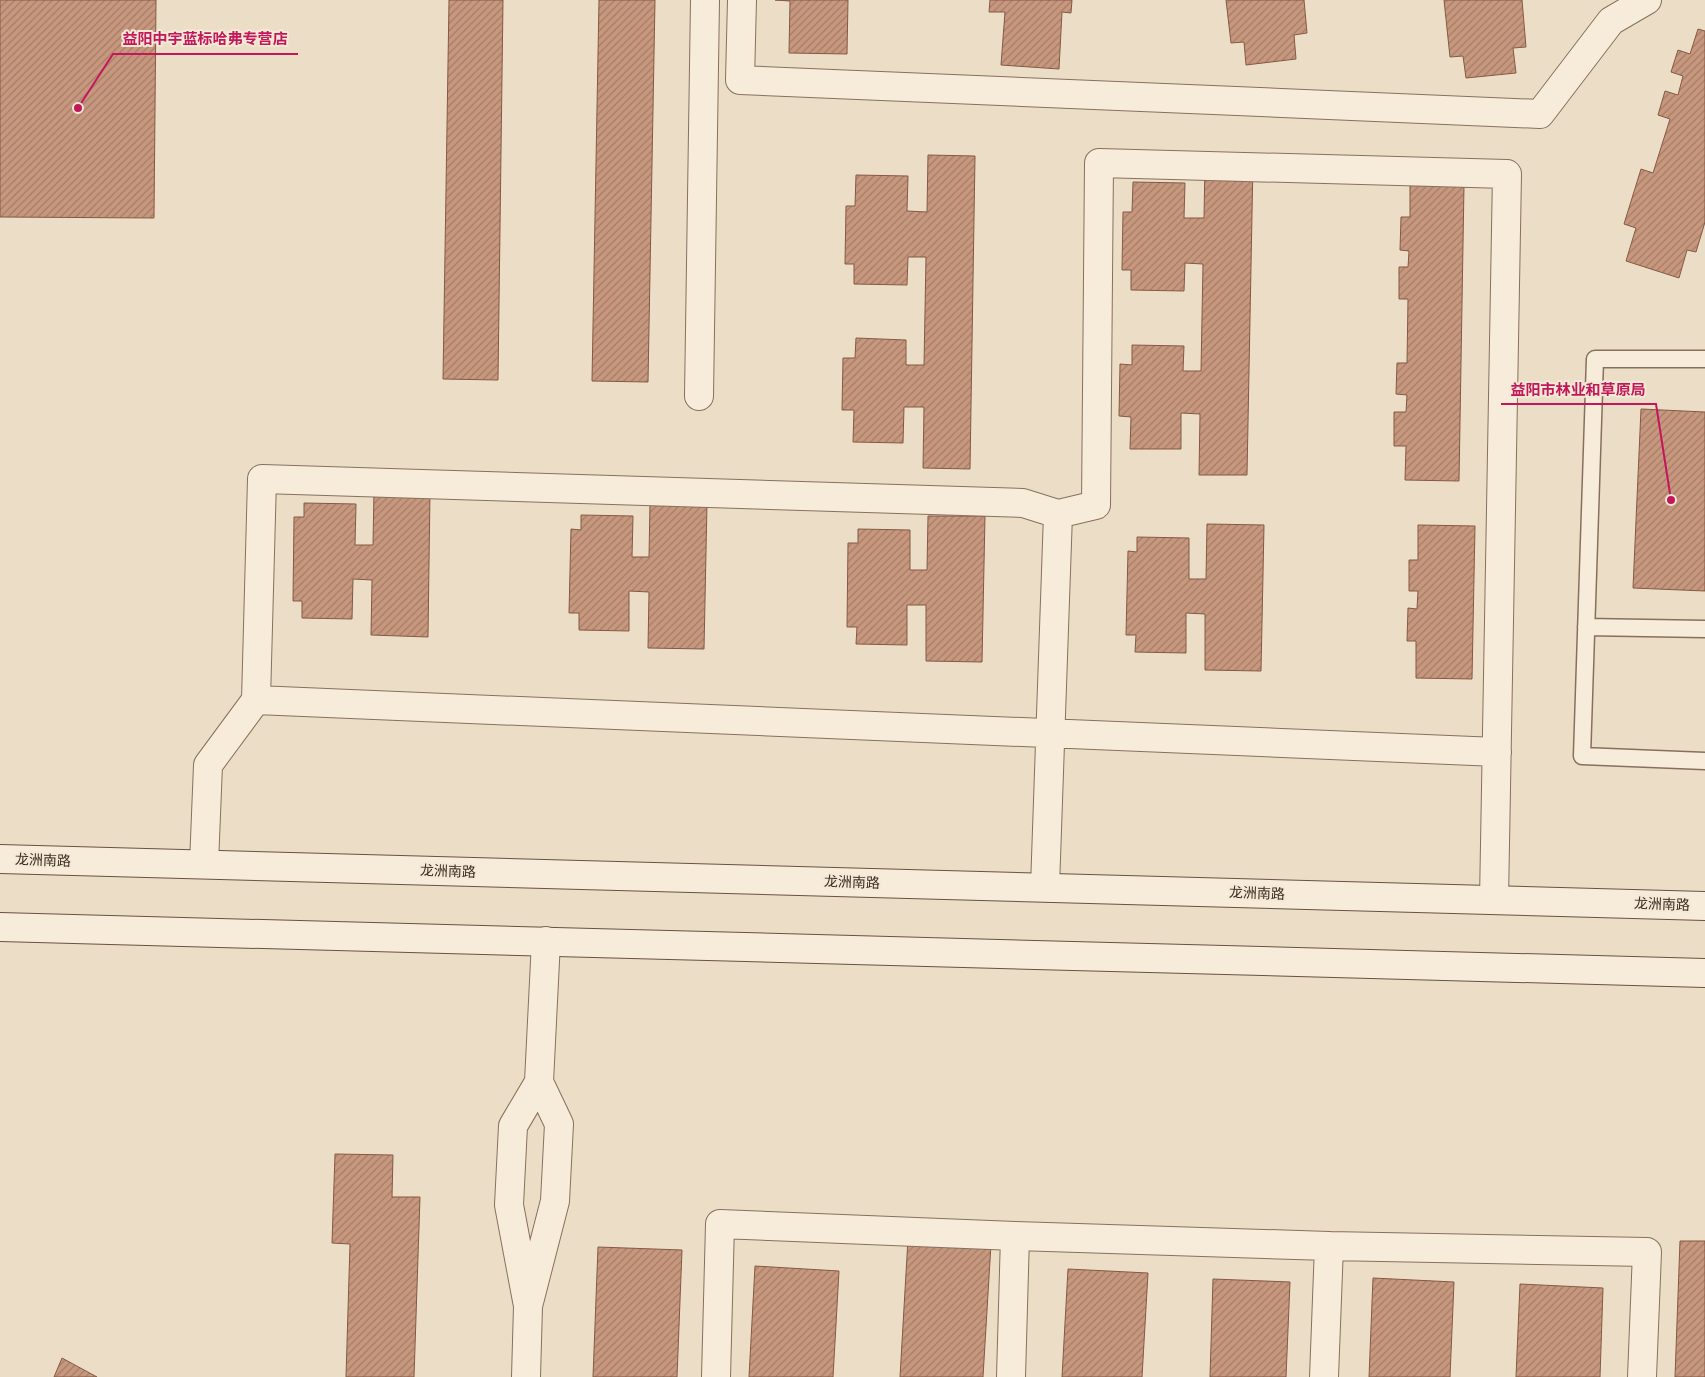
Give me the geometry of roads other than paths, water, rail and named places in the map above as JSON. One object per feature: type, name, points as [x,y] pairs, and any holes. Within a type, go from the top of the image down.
[{"type":"street","points":[[699,396],[705,0]]},
{"type":"street","points":[[742,0],[740,80],[1540,114],[1611,22],[1647,0]]},
{"type":"street","points":[[204,864],[208,766],[256,700],[262,479],[1023,503],[1058,514],[1096,505],[1099,163],[1507,174],[1494,900]]},
{"type":"street","points":[[1045,888],[1058,514]]},
{"type":"street","points":[[256,700],[1496,752]]},
{"type":"street","name":"龙洲南路","points":[[0,859],[1705,906]]},
{"type":"street","points":[[0,927],[1705,973]]},
{"type":"street","points":[[528,1306],[555,1201],[558,1124],[539,1082],[546,941]]},
{"type":"street","points":[[526,1377],[528,1306],[509,1205],[513,1126],[539,1082]]},
{"type":"street","points":[[716,1377],[720,1224],[1330,1246],[1647,1252],[1642,1377]]},
{"type":"street","points":[[1011,1377],[1015,1236]]},
{"type":"street","points":[[1324,1377],[1330,1246]]},
{"type":"lane","points":[[1705,359],[1595,359],[1582,756],[1705,761]]},
{"type":"lane","points":[[1586,627],[1705,629]]},
{"type":"place","name":"益阳中宇蓝标哈弗专营店","points":[[78,108]]},
{"type":"place","name":"益阳市林业和草原局","points":[[1671,500]]}]
